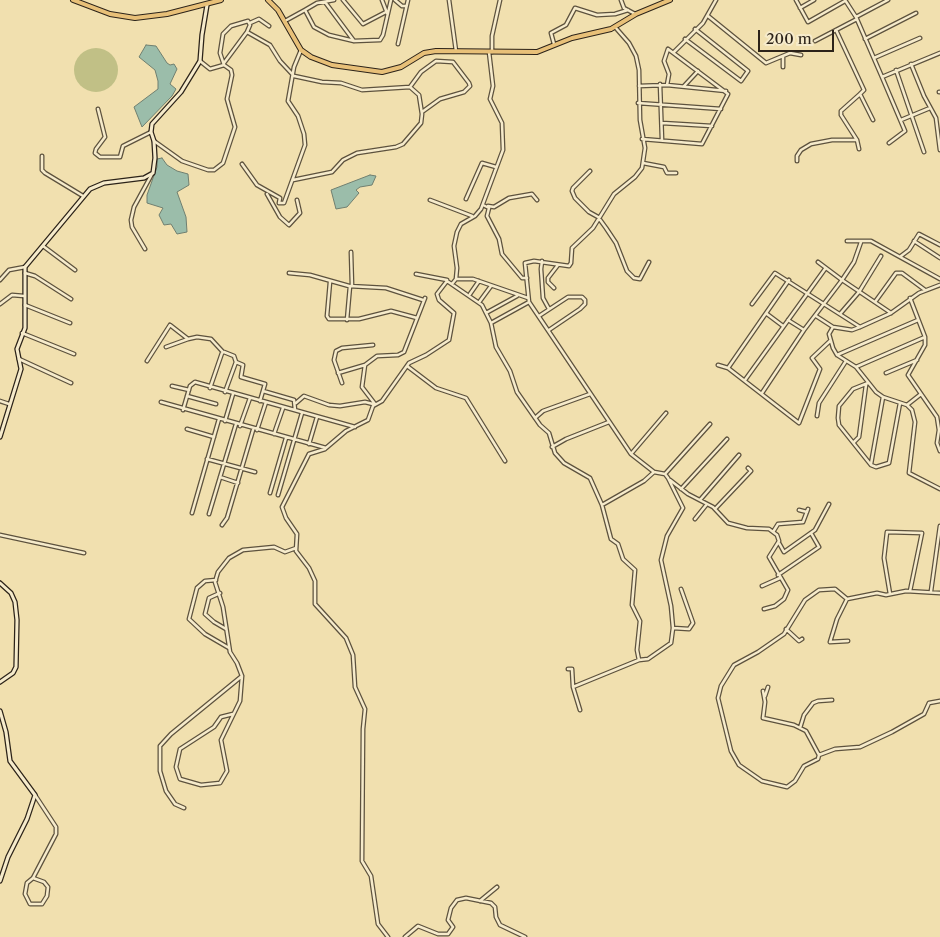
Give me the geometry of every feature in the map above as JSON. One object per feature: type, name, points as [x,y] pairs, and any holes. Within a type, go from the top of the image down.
[{"type":"main road","points":[[73,0],[110,14],[135,18],[208,5],[214,1],[221,0]]},
{"type":"main road","points":[[268,0],[278,10],[301,50],[311,57],[332,65],[382,72],[401,67],[411,59],[429,52],[530,54],[591,32],[615,27],[636,14],[670,0]]},
{"type":"street","points":[[285,22],[305,10],[334,0]]},
{"type":"street","points":[[343,0],[363,24],[387,13]]},
{"type":"street","points":[[382,0],[387,13]]},
{"type":"street","points":[[305,10],[313,25],[336,38],[354,41],[382,39],[391,0]]},
{"type":"street","points":[[395,0],[402,6],[406,6]]},
{"type":"street","points":[[398,44],[408,0]]},
{"type":"street","points":[[449,0],[456,52]]},
{"type":"street","points":[[452,284],[456,279],[454,246],[457,232],[461,224],[472,216],[482,204],[503,150],[504,135],[502,123],[490,99],[493,86],[490,52],[500,0]]},
{"type":"street","points":[[622,0],[624,8],[636,14]]},
{"type":"street","points":[[674,52],[708,16],[716,0]]},
{"type":"street","points":[[796,0],[808,22],[845,0],[856,18],[905,132],[889,143]]},
{"type":"street","points":[[800,8],[814,0]]},
{"type":"street","points":[[815,41],[888,0]]},
{"type":"street","points":[[325,2],[354,41]]},
{"type":"street","points":[[145,249],[132,227],[131,220],[134,207],[152,173],[155,158],[154,141],[151,132],[152,124],[171,105],[200,61],[202,34],[208,5]]},
{"type":"street","points":[[555,45],[551,34],[566,25],[575,8],[597,15],[615,14],[628,10]]},
{"type":"street","points":[[865,39],[916,13]]},
{"type":"street","points":[[708,16],[766,63],[790,53],[801,55]]},
{"type":"street","points":[[200,61],[210,69],[224,64],[247,32],[250,23],[258,19],[269,26]]},
{"type":"street","points":[[154,141],[182,161],[208,170],[214,170],[223,163],[235,127],[227,93],[232,75],[231,70],[224,64],[220,53],[223,34],[231,26],[244,21],[250,23]]},
{"type":"street","points":[[573,687],[639,660],[648,659],[669,645],[673,628],[671,606],[661,560],[667,536],[683,508],[665,474],[654,472],[631,454],[529,300],[525,263],[530,261],[569,266],[572,263],[572,248],[599,219],[614,194],[635,177],[643,163],[645,148],[642,140],[638,103],[639,86],[636,56],[629,43],[615,27]]},
{"type":"street","points":[[685,39],[741,81],[748,71],[695,29]]},
{"type":"street","points":[[836,30],[864,90],[841,111],[841,115],[858,140],[857,146],[860,150]]},
{"type":"street","points":[[247,32],[270,45],[280,61],[294,76],[322,82],[341,83],[362,90],[410,87],[419,95],[422,112],[420,123],[403,144],[396,147],[358,153],[344,160],[332,172],[293,180]]},
{"type":"street","points":[[873,58],[920,38]]},
{"type":"street","points":[[667,85],[668,74],[664,56],[667,49],[674,52],[727,91]]},
{"type":"street","points":[[242,164],[252,180],[267,192],[280,198],[279,203],[284,204],[305,145],[301,123],[288,101],[294,76],[294,67],[301,50]]},
{"type":"street","points":[[882,76],[940,53]]},
{"type":"street","points":[[783,57],[783,67]]},
{"type":"street","points":[[410,87],[421,72],[436,61],[453,62],[469,83],[470,86],[464,92],[440,99],[422,112]]},
{"type":"street","points":[[911,64],[936,118],[940,150]]},
{"type":"street","points":[[896,70],[910,117],[924,152]]},
{"type":"street","points":[[683,87],[698,71]]},
{"type":"street","points":[[639,86],[660,84],[727,91]]},
{"type":"street","points":[[660,84],[662,141]]},
{"type":"street","points":[[642,140],[702,144],[721,109],[728,94],[727,91]]},
{"type":"street","points":[[860,94],[873,120]]},
{"type":"street","points":[[638,103],[721,109]]},
{"type":"street","points":[[901,120],[930,108]]},
{"type":"street","points":[[98,109],[105,137],[95,153],[100,157],[120,157],[123,146],[151,132]]},
{"type":"street","points":[[662,123],[712,126]]},
{"type":"street","points":[[797,161],[797,156],[801,150],[811,144],[832,140],[858,140]]},
{"type":"street","points":[[42,156],[42,170],[83,196]]},
{"type":"street","points":[[643,163],[664,167],[667,173],[676,173]]},
{"type":"street","points":[[466,199],[482,164],[497,168]]},
{"type":"street","points":[[590,171],[572,191],[581,205],[599,219],[616,243],[627,271],[634,278],[640,279],[649,262]]},
{"type":"street","points":[[0,437],[9,404],[20,377],[21,369],[17,349],[25,328],[24,273],[26,267],[83,196],[96,185],[144,178],[152,173]]},
{"type":"street","points":[[267,192],[280,217],[289,225],[300,213],[297,200]]},
{"type":"street","points":[[482,204],[494,207],[509,198],[532,194],[537,200]]},
{"type":"street","points":[[430,200],[472,216]]},
{"type":"street","points":[[488,206],[487,216],[499,240],[502,254],[522,278],[527,278]]},
{"type":"street","points":[[901,256],[919,234],[940,245]]},
{"type":"street","points":[[848,241],[871,241],[940,279]]},
{"type":"street","points":[[914,241],[940,258]]},
{"type":"street","points":[[762,393],[804,330],[826,304],[854,262],[861,242]]},
{"type":"street","points":[[42,246],[75,270]]},
{"type":"street","points":[[347,320],[351,286],[351,252]]},
{"type":"street","points":[[840,314],[859,292],[881,256]]},
{"type":"street","points":[[542,262],[540,269],[543,298],[549,309]]},
{"type":"street","points":[[818,262],[825,269],[891,313]]},
{"type":"street","points":[[554,288],[548,282],[548,278],[558,265]]},
{"type":"street","points":[[1,277],[16,268],[26,267]]},
{"type":"street","points":[[745,380],[825,269]]},
{"type":"street","points":[[24,273],[35,276],[72,299]]},
{"type":"street","points":[[289,273],[310,275],[330,282],[351,286],[386,288],[424,299],[404,352],[398,355],[377,356],[366,366],[338,372]]},
{"type":"street","points":[[752,304],[772,273],[789,280],[860,327]]},
{"type":"street","points":[[875,303],[896,273],[902,273],[925,290]]},
{"type":"street","points":[[416,274],[447,280],[480,301],[491,323],[492,334],[510,371],[517,392],[535,418],[549,433],[552,447],[564,463],[590,478],[602,505],[611,539],[618,544],[623,559],[635,570],[632,605],[640,621],[637,650],[639,660]]},
{"type":"street","points":[[456,279],[479,281],[529,300]]},
{"type":"street","points":[[295,410],[296,403],[304,396],[329,406],[365,402],[375,404],[382,401],[414,359],[426,355],[449,340],[454,314],[439,300],[437,294],[447,280]]},
{"type":"street","points":[[728,368],[789,280]]},
{"type":"street","points":[[469,294],[479,281]]},
{"type":"street","points":[[330,282],[328,318],[347,320],[369,318],[391,310],[418,318]]},
{"type":"street","points":[[816,316],[833,328],[852,330],[891,313],[910,298],[940,285]]},
{"type":"street","points":[[480,301],[491,286]]},
{"type":"street","points":[[0,304],[12,295],[24,296]]},
{"type":"street","points":[[486,313],[518,296]]},
{"type":"street","points":[[539,316],[568,297],[582,296],[585,300],[585,304],[580,309],[549,330]]},
{"type":"street","points":[[910,298],[925,337],[925,345],[908,375],[937,418],[939,430],[937,443],[940,451]]},
{"type":"street","points":[[491,323],[529,300]]},
{"type":"street","points":[[24,305],[70,323]]},
{"type":"street","points":[[767,314],[783,326]]},
{"type":"street","points":[[788,320],[804,330]]},
{"type":"street","points":[[837,355],[918,320]]},
{"type":"street","points":[[147,361],[170,325],[188,339]]},
{"type":"street","points":[[833,328],[830,330],[830,341],[837,355],[856,367],[867,384],[883,397],[907,405],[912,410],[915,422],[909,473],[940,489]]},
{"type":"street","points":[[22,333],[74,354]]},
{"type":"street","points":[[166,347],[197,337],[211,339],[223,352],[234,356],[236,362],[225,392]]},
{"type":"street","points":[[856,367],[925,337]]},
{"type":"street","points":[[718,365],[728,368],[745,380],[799,423],[820,369],[812,358],[830,341]]},
{"type":"street","points":[[342,383],[334,360],[336,351],[342,348],[372,345]]},
{"type":"street","points":[[210,388],[223,352]]},
{"type":"street","points":[[19,359],[72,383]]},
{"type":"street","points":[[886,373],[918,359]]},
{"type":"street","points":[[817,416],[819,403],[846,361]]},
{"type":"street","points":[[236,362],[243,364],[241,377],[265,384],[260,401]]},
{"type":"street","points":[[366,366],[362,387],[375,404]]},
{"type":"street","points":[[407,366],[436,388],[466,398],[505,461]]},
{"type":"street","points":[[183,410],[192,383],[195,382],[210,388],[354,427]]},
{"type":"street","points":[[854,442],[859,437],[867,384]]},
{"type":"street","points":[[867,384],[853,389],[839,406],[839,426],[871,465],[876,467],[889,463],[900,403]]},
{"type":"street","points":[[172,386],[189,390]]},
{"type":"street","points":[[263,391],[294,400],[296,403]]},
{"type":"street","points":[[225,421],[233,394]]},
{"type":"street","points":[[535,418],[543,411],[590,394]]},
{"type":"street","points":[[907,405],[921,394]]},
{"type":"street","points":[[187,396],[216,404]]},
{"type":"street","points":[[871,465],[883,397]]},
{"type":"street","points":[[240,426],[250,398]]},
{"type":"street","points":[[0,401],[9,404]]},
{"type":"street","points":[[162,402],[240,426],[326,448]]},
{"type":"street","points":[[222,525],[227,518],[242,468],[266,402]]},
{"type":"street","points":[[375,404],[368,420],[354,427],[326,448],[309,454],[282,507],[286,518],[297,534],[296,548],[315,581],[315,604],[346,638],[353,655],[355,687],[366,709],[363,729],[362,861],[371,876],[378,924],[388,937]]},
{"type":"street","points":[[274,434],[283,408]]},
{"type":"street","points":[[278,495],[302,412]]},
{"type":"street","points":[[631,454],[666,413]]},
{"type":"street","points":[[309,445],[317,417]]},
{"type":"street","points":[[192,513],[219,419]]},
{"type":"street","points":[[552,447],[566,439],[609,422]]},
{"type":"street","points":[[209,514],[236,424]]},
{"type":"street","points":[[665,474],[710,424]]},
{"type":"street","points":[[187,429],[214,437]]},
{"type":"street","points":[[270,493],[286,438]]},
{"type":"street","points":[[681,489],[727,439]]},
{"type":"street","points":[[700,500],[739,455]]},
{"type":"street","points":[[207,459],[255,472]]},
{"type":"street","points":[[715,509],[751,471],[748,468]]},
{"type":"street","points":[[602,505],[638,486],[654,472]]},
{"type":"street","points":[[220,477],[238,483]]},
{"type":"street","points":[[668,478],[681,489],[715,509],[728,523],[773,532],[779,541],[780,548],[784,552],[819,526],[829,504]]},
{"type":"street","points":[[695,519],[707,504]]},
{"type":"street","points":[[773,532],[778,524],[802,522],[807,511],[799,510]]},
{"type":"street","points":[[931,592],[940,526]]},
{"type":"street","points":[[890,594],[884,558],[887,532],[922,533],[910,591]]},
{"type":"street","points":[[762,586],[779,577],[819,547],[811,533]]},
{"type":"street","points":[[0,535],[84,553]]},
{"type":"street","points":[[764,609],[775,606],[787,595],[788,590],[769,557],[779,541]]},
{"type":"street","points":[[233,714],[221,717],[210,730],[180,749],[176,767],[180,779],[201,784],[220,784],[227,771],[221,740],[240,701],[242,676],[229,648],[216,580],[220,569],[229,558],[243,550],[274,547],[285,552],[296,548]]},
{"type":"street","points":[[216,580],[205,581],[197,588],[189,619],[205,634],[229,648]]},
{"type":"street","points":[[0,583],[10,593],[15,602],[17,620],[16,667],[13,674],[0,682]]},
{"type":"street","points":[[673,628],[689,629],[694,623],[681,589]]},
{"type":"street","points":[[847,599],[835,589],[819,590],[805,600],[786,629],[758,652],[738,662],[721,686],[719,704],[731,751],[739,765],[756,778],[787,786],[795,781],[804,766],[818,759],[820,755],[835,749],[860,747],[924,714],[930,703],[940,701]]},
{"type":"street","points":[[847,599],[877,593],[890,594],[910,591],[940,593]]},
{"type":"street","points":[[220,593],[209,598],[206,614],[214,622],[226,629]]},
{"type":"street","points":[[847,599],[837,619],[830,642],[848,641]]},
{"type":"street","points":[[786,629],[799,641],[802,639]]},
{"type":"street","points":[[568,670],[572,669],[573,687],[580,710]]},
{"type":"street","points":[[184,808],[175,804],[166,791],[160,771],[160,746],[171,734],[242,676]]},
{"type":"street","points":[[768,687],[763,718],[794,725],[806,731],[820,755]]},
{"type":"street","points":[[763,691],[765,698]]},
{"type":"street","points":[[800,728],[804,714],[813,703],[832,700]]},
{"type":"street","points":[[0,711],[10,761],[56,826],[56,834],[34,878],[28,883],[25,894],[30,904],[42,904],[47,896],[48,886],[34,878]]},
{"type":"street","points":[[0,726],[4,724]]},
{"type":"street","points":[[0,881],[8,857],[27,819],[35,795]]},
{"type":"street","points":[[480,901],[497,887]]},
{"type":"street","points":[[405,937],[418,926],[438,934],[448,934],[453,927],[448,920],[453,904],[461,899],[491,903],[495,907],[496,917],[500,924],[525,937]]},
{"type":"shaded area","points":[[146,45],[156,46],[167,63],[170,65],[174,64],[177,69],[170,84],[176,89],[172,96],[142,127],[134,107],[158,89],[155,70],[139,57]]},
{"type":"shaded area","points":[[96,48],[108,52],[114,58],[118,70],[114,82],[108,88],[96,92],[84,88],[78,82],[74,70],[78,58],[84,52]]},
{"type":"shaded area","points":[[162,158],[167,165],[177,171],[188,174],[189,185],[177,192],[186,217],[187,232],[177,234],[171,224],[164,225],[159,215],[163,208],[147,203],[147,195],[157,167],[157,159]]},
{"type":"shaded area","points":[[370,175],[376,176],[372,185],[360,187],[356,190],[359,193],[347,207],[336,209],[331,190]]}]
